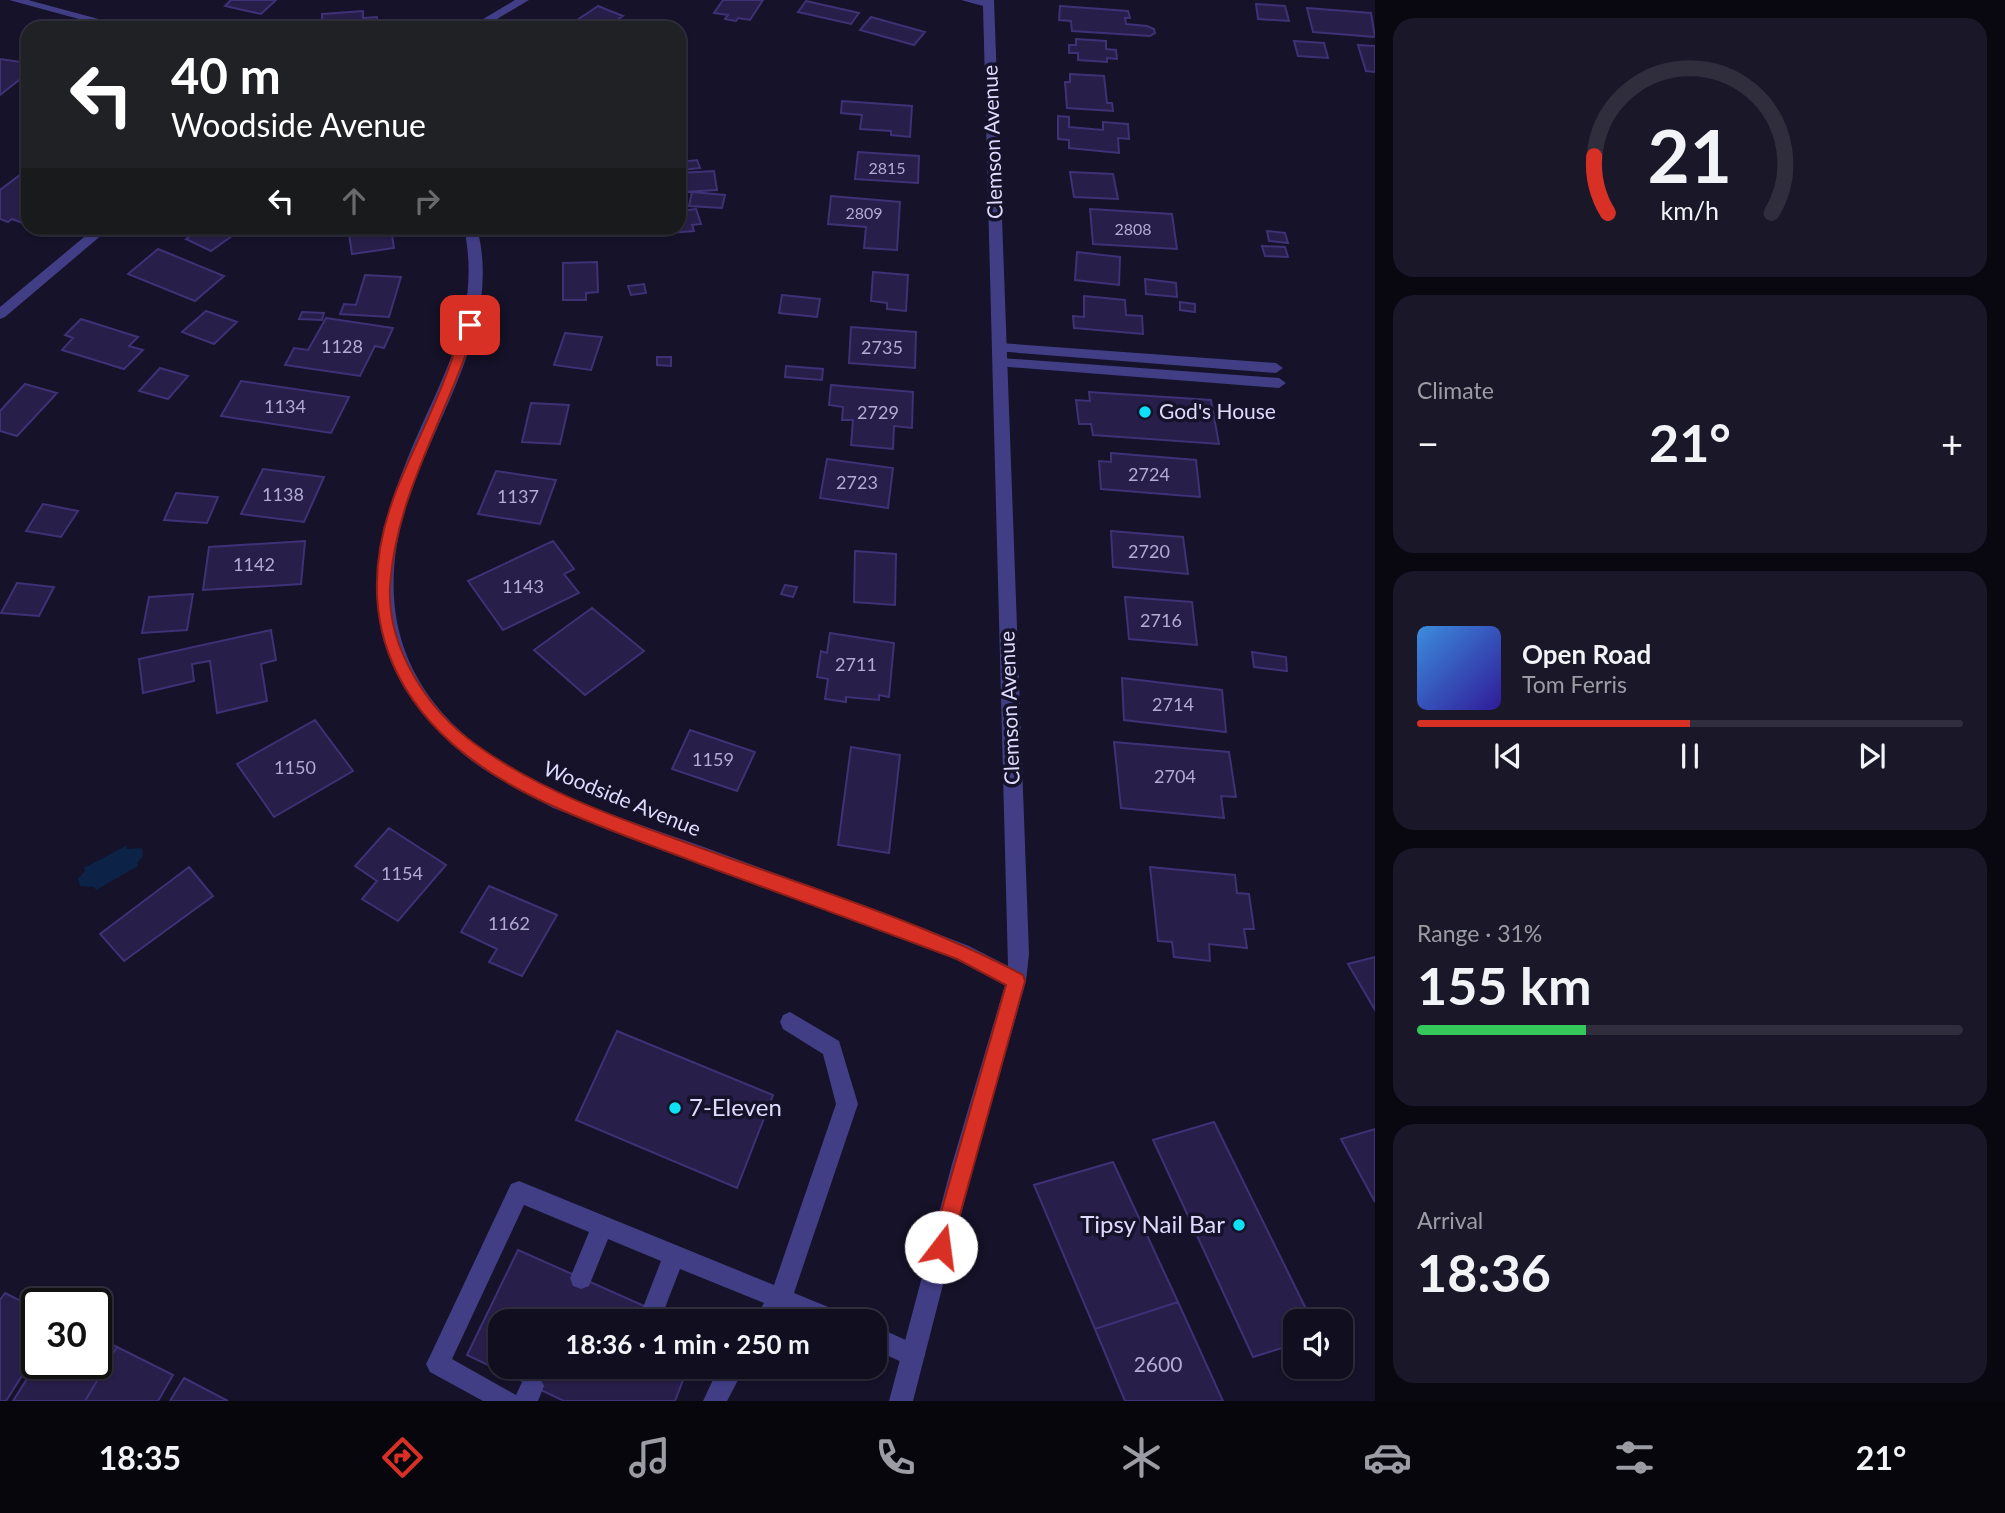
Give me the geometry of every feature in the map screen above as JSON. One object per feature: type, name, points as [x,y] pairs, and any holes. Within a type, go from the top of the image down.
[{"type":"street","points":[[15,0],[98,21]]},
{"type":"street","points":[[486,21],[523,0]]},
{"type":"street","points":[[967,0],[988,2]]},
{"type":"street","name":"Clemson Avenue","points":[[901,1401],[963,1164],[1016,981],[1019,954],[988,2]]},
{"type":"street","points":[[0,314],[95,235]]},
{"type":"street","name":"Woodside Avenue","points":[[472,235],[478,276],[470,325],[457,365],[398,502],[384,577],[388,632],[394,653],[416,694],[431,713],[468,748],[560,802],[962,953],[1016,981]]},
{"type":"street","points":[[1001,356],[1277,375]]},
{"type":"street","points":[[773,1309],[781,1298],[848,1104],[832,1048],[790,1022]]},
{"type":"street","points":[[507,1401],[438,1364],[519,1192],[807,1309]]},
{"type":"street","points":[[581,1278],[602,1226]]},
{"type":"street","points":[[653,1309],[675,1254]]},
{"type":"street","points":[[887,1343],[913,1355]]},
{"type":"street","points":[[715,1401],[724,1379]]},
{"type":"water","points":[[126,846],[127,849],[142,848],[143,856],[137,863],[138,866],[96,890],[94,887],[80,886],[78,879],[85,871],[84,868]]},
{"type":"building","points":[[231,0],[276,0],[261,14],[225,6]]},
{"type":"building","points":[[723,0],[763,0],[750,20],[738,18],[736,21],[725,19],[728,15],[714,13]]},
{"type":"building","points":[[806,1],[859,13],[851,24],[798,12]]},
{"type":"building","points":[[1256,4],[1285,6],[1289,21],[1258,19]]},
{"type":"building","points":[[598,6],[623,16],[616,21],[576,21]]},
{"type":"building","points":[[1060,6],[1128,11],[1130,18],[1125,18],[1126,24],[1147,26],[1154,29],[1155,33],[1150,36],[1072,31],[1071,21],[1059,20]]},
{"type":"building","points":[[1307,8],[1371,13],[1375,37],[1313,32]]},
{"type":"building","points":[[363,11],[363,18],[377,17],[377,21],[322,21],[322,14]]},
{"type":"building","points":[[871,17],[925,32],[914,45],[860,30]]},
{"type":"building","points":[[1076,39],[1106,41],[1106,49],[1116,50],[1117,59],[1107,58],[1107,62],[1078,60],[1078,53],[1069,53],[1069,45],[1076,45]]},
{"type":"building","points":[[1294,41],[1324,43],[1328,58],[1298,56]]},
{"type":"building","points":[[1358,45],[1375,46],[1375,72],[1366,71]]},
{"type":"building","points":[[0,59],[21,62],[21,78],[0,95]]},
{"type":"building","points":[[1070,74],[1104,76],[1107,103],[1112,103],[1113,111],[1067,108],[1065,82],[1070,82]]},
{"type":"building","points":[[842,101],[912,106],[910,137],[891,135],[891,131],[860,129],[862,115],[841,113]]},
{"type":"building","points":[[1058,116],[1069,117],[1069,127],[1103,130],[1103,122],[1128,124],[1129,139],[1118,138],[1119,153],[1069,148],[1069,140],[1058,139]]},
{"type":"building","points":[[858,152],[919,156],[918,183],[855,179]]},
{"type":"building","points":[[697,160],[700,168],[686,170],[686,161]]},
{"type":"building","points":[[714,171],[717,190],[686,192],[686,173]]},
{"type":"building","points":[[1070,172],[1113,174],[1118,199],[1074,197]]},
{"type":"building","points":[[21,175],[21,222],[0,219],[0,190]]},
{"type":"building","points":[[692,192],[725,195],[722,208],[689,206]]},
{"type":"building","points":[[831,196],[900,202],[897,250],[864,248],[866,227],[828,224]]},
{"type":"building","points":[[696,209],[701,224],[692,225],[694,231],[686,232],[686,210]]},
{"type":"building","points":[[1090,209],[1172,214],[1177,249],[1093,244]]},
{"type":"building","points":[[1267,231],[1285,233],[1288,243],[1269,241]]},
{"type":"building","points":[[192,235],[233,235],[211,251],[186,239]]},
{"type":"building","points":[[349,235],[392,235],[394,248],[352,254]]},
{"type":"building","points":[[1262,246],[1285,247],[1288,257],[1265,256]]},
{"type":"building","points":[[158,249],[224,276],[195,301],[128,274]]},
{"type":"building","points":[[1077,252],[1120,257],[1119,285],[1075,280]]},
{"type":"building","points":[[597,262],[598,292],[586,293],[586,300],[563,300],[563,263]]},
{"type":"building","points":[[873,272],[908,275],[906,311],[887,309],[887,303],[871,301]]},
{"type":"building","points":[[365,275],[401,277],[389,317],[340,314],[344,304],[356,305]]},
{"type":"building","points":[[1145,279],[1176,283],[1177,297],[1146,294]]},
{"type":"building","points":[[644,284],[646,293],[631,295],[628,286]]},
{"type":"building","points":[[782,295],[820,299],[817,317],[779,313]]},
{"type":"building","points":[[1084,296],[1125,300],[1126,315],[1142,316],[1143,334],[1074,328],[1073,316],[1084,317]]},
{"type":"building","points":[[1180,302],[1195,304],[1195,312],[1180,310]]},
{"type":"building","points":[[206,311],[237,322],[214,344],[182,332]]},
{"type":"building","points":[[302,312],[324,313],[322,320],[299,319]]},
{"type":"building","points":[[326,318],[393,328],[384,348],[375,346],[360,376],[285,365],[294,348],[308,350]]},
{"type":"building","points":[[81,319],[138,337],[129,346],[143,350],[124,369],[62,350],[73,338],[65,335]]},
{"type":"building","points":[[851,327],[916,332],[915,368],[849,363]]},
{"type":"building","points":[[565,333],[602,337],[591,370],[554,365]]},
{"type":"building","points":[[657,357],[671,357],[671,366],[657,365]]},
{"type":"building","points":[[786,366],[823,369],[822,380],[785,377]]},
{"type":"building","points":[[160,368],[188,376],[168,399],[139,391]]},
{"type":"building","points":[[241,381],[349,397],[331,433],[221,416]]},
{"type":"building","points":[[25,384],[57,393],[17,436],[0,431],[0,411]]},
{"type":"building","points":[[831,385],[913,392],[912,428],[894,426],[893,449],[851,445],[853,420],[842,420],[843,407],[829,405]]},
{"type":"building","name":"God's House","points":[[1089,392],[1211,400],[1219,444],[1093,435],[1091,424],[1079,424],[1076,400],[1090,401]]},
{"type":"building","points":[[531,403],[569,405],[560,444],[522,442]]},
{"type":"building","points":[[1111,453],[1196,460],[1200,497],[1101,489],[1099,461],[1111,462]]},
{"type":"building","points":[[827,459],[893,468],[888,508],[820,498]]},
{"type":"building","points":[[263,469],[324,477],[304,522],[241,514]]},
{"type":"building","points":[[496,471],[556,480],[540,524],[478,514]]},
{"type":"building","points":[[176,493],[218,497],[207,523],[164,520]]},
{"type":"building","points":[[43,504],[78,511],[61,537],[26,531]]},
{"type":"building","points":[[1111,531],[1183,537],[1188,574],[1113,567]]},
{"type":"building","points":[[305,541],[301,584],[203,590],[209,547]]},
{"type":"building","points":[[553,541],[574,569],[564,574],[579,593],[503,630],[468,581]]},
{"type":"building","points":[[855,551],[896,554],[895,605],[854,602]]},
{"type":"building","points":[[17,583],[54,587],[39,616],[1,613]]},
{"type":"building","points":[[785,585],[797,587],[793,597],[781,594]]},
{"type":"building","points":[[193,594],[187,630],[142,633],[149,597]]},
{"type":"building","points":[[1125,597],[1192,602],[1197,645],[1129,639]]},
{"type":"building","points":[[592,608],[644,651],[585,695],[534,650]]},
{"type":"building","points":[[271,630],[276,660],[261,664],[267,701],[217,713],[210,661],[192,664],[194,681],[143,693],[139,659]]},
{"type":"building","points":[[830,633],[894,643],[889,697],[879,695],[879,700],[846,697],[846,702],[825,699],[828,679],[817,677],[821,651],[827,653]]},
{"type":"building","points":[[1252,652],[1286,657],[1287,671],[1254,667]]},
{"type":"building","points":[[1122,678],[1222,690],[1226,732],[1124,720]]},
{"type":"building","points":[[315,720],[353,771],[274,817],[237,764]]},
{"type":"building","points":[[690,730],[755,752],[737,791],[672,769]]},
{"type":"building","points":[[1114,742],[1229,752],[1236,797],[1221,796],[1224,818],[1121,808]]},
{"type":"building","points":[[851,747],[900,755],[889,853],[838,845]]},
{"type":"building","points":[[389,828],[446,865],[398,921],[362,899],[377,881],[355,866]]},
{"type":"building","points":[[189,867],[213,896],[124,961],[100,934]]},
{"type":"building","points":[[1150,867],[1235,875],[1237,893],[1249,894],[1254,929],[1244,929],[1247,948],[1209,944],[1210,961],[1174,957],[1172,942],[1158,941]]},
{"type":"building","points":[[489,886],[557,915],[522,976],[489,962],[497,949],[461,932]]},
{"type":"building","points":[[1375,957],[1375,1010],[1348,964]]},
{"type":"building","name":"7-Eleven","points":[[617,1031],[773,1095],[737,1188],[576,1120]]},
{"type":"building","points":[[1214,1122],[1306,1309],[1283,1309],[1283,1348],[1253,1357],[1153,1140]]},
{"type":"building","points":[[1375,1129],[1375,1202],[1341,1139]]},
{"type":"building","points":[[1113,1162],[1178,1302],[1095,1329],[1034,1185]]},
{"type":"building","points":[[518,1250],[651,1309],[489,1309]]},
{"type":"building","points":[[5,1293],[21,1301],[21,1377],[6,1401],[0,1401],[0,1300]]},
{"type":"building","points":[[1178,1302],[1223,1401],[1125,1401],[1095,1329]]},
{"type":"building","points":[[488,1312],[488,1365],[467,1355]]},
{"type":"building","points":[[117,1347],[173,1375],[158,1401],[85,1401],[98,1379],[112,1379],[112,1355]]},
{"type":"building","points":[[184,1378],[228,1401],[170,1401]]},
{"type":"building","points":[[27,1379],[98,1379],[85,1401],[13,1401]]},
{"type":"building","points":[[518,1379],[683,1379],[675,1401],[564,1401]]},
{"type":"place","name":"God's House","points":[[1145,412]]},
{"type":"place","name":"7-Eleven","points":[[675,1108]]},
{"type":"place","name":"Tipsy Nail Bar","points":[[1239,1225]]},
{"type":"route","points":[[470,325],[457,365],[398,502],[390,533],[383,588],[388,632],[394,653],[416,694],[431,713],[468,748],[522,782],[560,802],[644,835],[962,953],[1016,981],[941,1247]]}]
